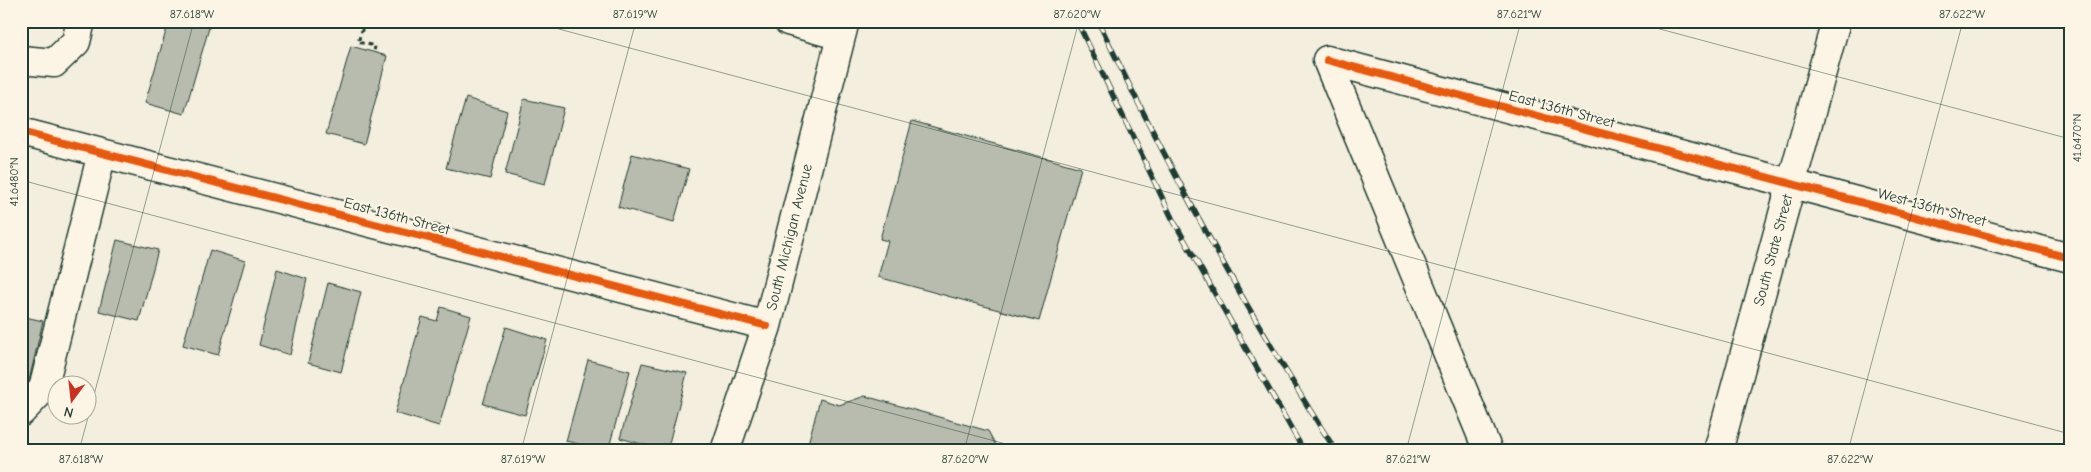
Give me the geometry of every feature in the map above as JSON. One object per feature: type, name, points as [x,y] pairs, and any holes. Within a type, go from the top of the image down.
[{"type":"street","points":[[21,60],[54,63],[76,42],[81,21]]},
{"type":"street","points":[[788,21],[843,29]]},
{"type":"street","name":"South State Street","points":[[1718,451],[1836,21]]},
{"type":"street","name":"South Michigan Avenue","points":[[725,451],[767,326],[843,29]]},
{"type":"street","name":"East 136th Street","points":[[1488,451],[1327,60],[1791,184]]},
{"type":"street","name":"East 136th Street","points":[[21,132],[767,326]]},
{"type":"street","points":[[21,412],[43,389],[102,153]]},
{"type":"street","name":"West 136th Street","points":[[1791,184],[2066,257]]},
{"type":"path","points":[[365,21],[358,42],[375,46],[374,52]]},
{"type":"building","points":[[169,21],[211,21],[184,114],[145,103]]},
{"type":"building","points":[[351,46],[387,56],[364,144],[326,134]]},
{"type":"building","points":[[466,98],[507,111],[490,179],[446,168]]},
{"type":"building","points":[[524,99],[564,108],[545,184],[505,174]]},
{"type":"building","points":[[912,121],[1081,168],[1039,321],[878,277],[888,241],[880,239]]},
{"type":"building","points":[[632,154],[689,169],[674,222],[618,207]]},
{"type":"building","points":[[117,240],[158,250],[139,321],[99,311]]},
{"type":"building","points":[[210,250],[245,261],[218,355],[183,345]]},
{"type":"building","points":[[277,269],[307,279],[290,355],[259,345]]},
{"type":"building","points":[[328,283],[361,292],[341,372],[308,363]]},
{"type":"building","points":[[441,307],[471,316],[439,426],[395,413],[422,317],[437,321]]},
{"type":"building","points":[[21,316],[43,321],[28,385],[21,383]]},
{"type":"building","points":[[506,327],[547,340],[525,415],[483,404]]},
{"type":"building","points":[[588,360],[630,371],[608,451],[566,441]]},
{"type":"building","points":[[642,363],[687,373],[667,451],[620,438]]},
{"type":"building","points":[[865,396],[988,431],[999,451],[806,451],[820,399],[839,405]]},
{"type":"railway","points":[[1077,21],[1172,218],[1304,451]]},
{"type":"railway","points":[[1098,21],[1210,240],[1271,346],[1336,451]]},
{"type":"cycle path","points":[[1327,60],[2066,257]]},
{"type":"cycle path","points":[[21,132],[767,326]]}]
